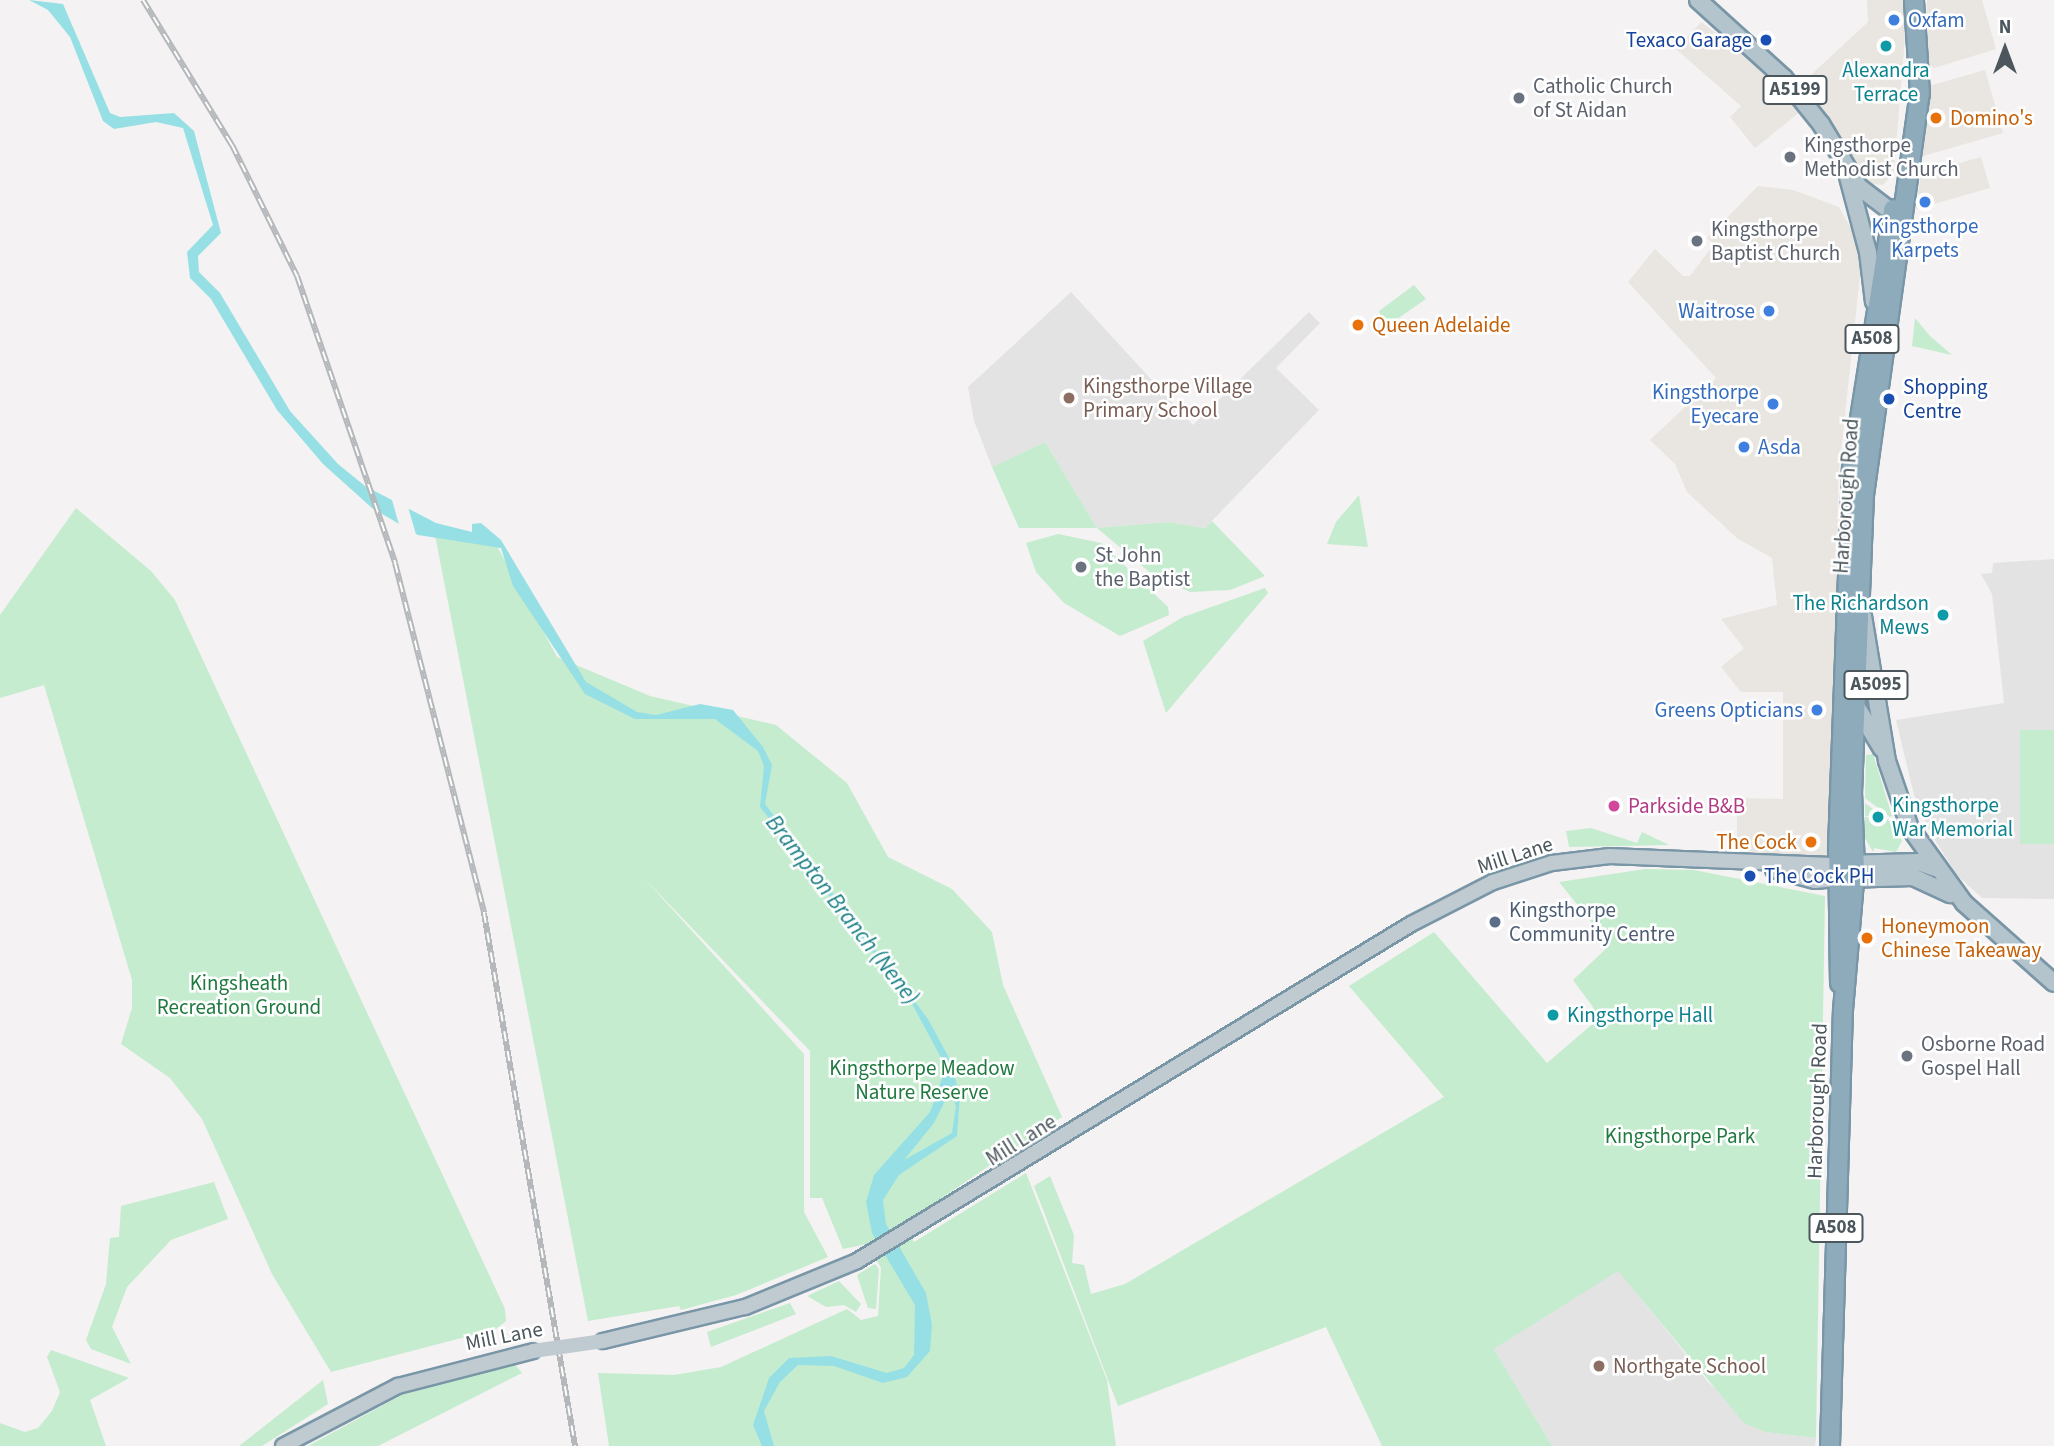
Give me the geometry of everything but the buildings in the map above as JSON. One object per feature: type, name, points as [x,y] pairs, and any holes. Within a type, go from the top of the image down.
[{"type":"highway","name":"Harborough Road","points":[[1830,1446],[1843,1010],[1836,954],[1852,469],[1875,318],[1898,216],[1920,94],[1917,82],[1914,0]]},
{"type":"highway","name":"Harborough Road","points":[[1838,868],[1852,793],[1866,472],[1898,216]]},
{"type":"main road","name":"A5199","points":[[1698,0],[1784,78],[1864,193],[1898,216]]},
{"type":"main road","name":"A5199","points":[[1846,166],[1872,272],[1875,318]]},
{"type":"main road","name":"A5095","points":[[1862,611],[1887,761],[1903,814],[1935,868],[1964,903],[2054,983]]},
{"type":"main road","name":"A5095","points":[[1844,678],[1887,761]]},
{"type":"main road","points":[[1838,868],[1918,862],[1935,868]]},
{"type":"main road","name":"A5095","points":[[1838,868],[1922,878],[1964,903]]},
{"type":"street","points":[[1559,862],[1580,851],[1650,848],[1806,862],[1827,861],[1838,868]]},
{"type":"street","name":"Mill Lane","points":[[284,1446],[398,1386],[533,1351],[603,1341],[745,1307],[865,1257],[921,1226],[1432,912],[1493,882],[1559,862],[1654,855],[1762,866],[1838,868]]},
{"type":"shaded area","points":[[1867,0],[1908,0],[1894,172],[1883,185],[1863,183],[1810,90],[1812,74],[1868,22]]},
{"type":"shaded area","points":[[1927,0],[1982,0],[1996,49],[1934,68],[1926,62]]},
{"type":"shaded area","points":[[1701,22],[1746,55],[1800,112],[1755,148],[1730,117],[1741,106],[1676,49]]},
{"type":"shaded area","points":[[1985,70],[2003,133],[1920,157],[1925,87]]},
{"type":"shaded area","points":[[1981,157],[1990,188],[1916,209],[1921,174]]},
{"type":"shaded area","points":[[1758,186],[1793,190],[1839,207],[1853,232],[1861,266],[1838,479],[1840,624],[1831,853],[1826,859],[1789,859],[1746,850],[1737,843],[1737,798],[1783,799],[1783,692],[1741,692],[1721,667],[1744,648],[1721,619],[1777,605],[1772,558],[1737,538],[1687,492],[1675,464],[1650,440],[1716,378],[1628,282],[1655,249],[1683,276],[1690,276],[1714,244],[1707,238]]},
{"type":"shaded area","name":"Kingsthorpe Village Primary School","points":[[1071,292],[1193,425],[1309,312],[1320,323],[1276,368],[1319,410],[1205,528],[1168,522],[1097,528],[1045,442],[992,467],[974,421],[968,387]]},
{"type":"shaded area","points":[[2054,559],[2054,899],[1982,898],[1957,875],[1931,834],[1914,795],[1896,720],[2004,703],[1992,594],[1981,574],[1992,573],[1993,563]]},
{"type":"shaded area","name":"Northgate School","points":[[1618,1270],[1708,1382],[1765,1432],[1816,1438],[1815,1446],[1552,1446],[1494,1349]]},
{"type":"green space","points":[[1414,285],[1426,299],[1384,328],[1379,311]]},
{"type":"green space","points":[[1915,318],[1930,336],[1952,355],[1912,346]]},
{"type":"green space","points":[[1045,442],[1097,528],[1019,528],[992,467]]},
{"type":"green space","points":[[1359,495],[1368,547],[1327,544],[1336,522]]},
{"type":"green space","name":"Kingsheath Recreation Ground","points":[[76,508],[151,571],[175,600],[505,1309],[506,1321],[496,1329],[331,1372],[272,1274],[202,1119],[170,1078],[121,1044],[132,1008],[132,980],[44,685],[0,698],[0,615]]},
{"type":"green space","points":[[1212,521],[1265,576],[1230,590],[1190,592],[1153,575],[1097,528],[1168,522],[1205,528]]},
{"type":"green space","name":"Kingsthorpe Meadow Nature Reserve","points":[[434,530],[497,546],[557,657],[650,696],[776,725],[847,783],[888,857],[952,889],[992,932],[1003,985],[1062,1117],[903,1224],[914,1242],[1026,1173],[1107,1380],[1116,1446],[609,1446],[598,1373],[674,1375],[721,1367],[847,1309],[861,1320],[878,1316],[881,1268],[867,1244],[843,1249],[822,1198],[810,1198],[810,1051],[642,876],[804,1054],[804,1212],[828,1257],[736,1295],[681,1310],[679,1306],[588,1321]]},
{"type":"green space","points":[[1058,534],[1101,543],[1168,607],[1169,615],[1120,636],[1064,603],[1036,572],[1026,543]]},
{"type":"green space","points":[[1265,588],[1268,593],[1166,713],[1143,641],[1183,617]]},
{"type":"green space","points":[[2020,730],[2054,730],[2054,844],[2020,844]]},
{"type":"green space","points":[[1873,754],[1892,816],[1890,817],[1865,798],[1866,755]]},
{"type":"green space","points":[[1865,803],[1893,824],[1902,841],[1896,852],[1874,848],[1873,852],[1865,838],[1865,817],[1875,816],[1865,816]]},
{"type":"green space","points":[[1591,828],[1637,843],[1642,832],[1669,845],[1569,847],[1566,831]]},
{"type":"green space","name":"Kingsthorpe Park","points":[[1645,869],[1694,870],[1825,896],[1816,1438],[1765,1432],[1744,1423],[1618,1271],[1494,1349],[1552,1446],[1382,1446],[1326,1327],[1118,1406],[1034,1186],[1050,1176],[1074,1235],[1072,1263],[1084,1265],[1091,1294],[1125,1284],[1444,1097],[1349,986],[1434,932],[1547,1063],[1596,1021],[1593,1007],[1573,980],[1610,945],[1559,882]]},
{"type":"green space","points":[[214,1182],[228,1219],[171,1240],[127,1287],[112,1327],[131,1364],[91,1349],[86,1340],[106,1284],[110,1238],[119,1237],[121,1206]]},
{"type":"green space","points":[[875,1264],[879,1269],[876,1309],[868,1308],[857,1275]]},
{"type":"green space","points":[[839,1281],[861,1304],[856,1312],[844,1305],[826,1307],[807,1296]]},
{"type":"green space","points":[[790,1303],[796,1314],[711,1347],[707,1332]]},
{"type":"green space","points":[[51,1350],[129,1378],[90,1400],[106,1446],[0,1446],[0,1423],[25,1432],[38,1428],[52,1411],[60,1392],[47,1357]]},
{"type":"green space","points":[[512,1361],[522,1373],[378,1446],[308,1446],[402,1395]]},
{"type":"green space","points":[[323,1380],[328,1404],[262,1446],[239,1446]]},
{"type":"water","name":"Brampton Branch (Nene)","points":[[29,0],[63,4],[110,113],[120,117],[174,113],[194,131],[221,233],[198,256],[199,272],[220,293],[290,411],[338,464],[365,486],[436,523],[472,532],[472,524],[481,523],[501,540],[586,682],[637,712],[656,715],[700,704],[733,710],[763,747],[772,765],[765,804],[928,1019],[948,1056],[960,1094],[957,1136],[899,1175],[883,1200],[886,1224],[926,1293],[932,1325],[930,1351],[907,1377],[883,1383],[834,1366],[798,1365],[780,1382],[764,1411],[774,1446],[762,1446],[753,1425],[769,1378],[789,1358],[831,1356],[887,1373],[904,1368],[914,1355],[915,1305],[872,1233],[866,1202],[874,1175],[930,1112],[946,1067],[911,1002],[760,807],[764,766],[758,751],[715,719],[635,719],[585,694],[513,586],[501,548],[418,535],[372,508],[323,464],[277,410],[211,299],[190,278],[187,252],[213,225],[183,128],[156,122],[114,129],[103,121],[70,37],[48,10]],"holes":[[[950,1091],[956,1106],[952,1133],[904,1160],[934,1123]]]},
{"type":"pier","points":[[390,493],[406,500],[417,538],[400,528]]},
{"type":"railway","points":[[143,0],[232,145],[297,276],[395,563],[484,913],[575,1446]]},
{"type":"place","name":"Oxfam","points":[[1894,20]]},
{"type":"place","name":"Texaco Garage","points":[[1766,40]]},
{"type":"place","name":"Alexandra Terrace","points":[[1886,46]]},
{"type":"place","name":"Catholic Church of St Aidan","points":[[1519,98]]},
{"type":"place","name":"Domino's","points":[[1936,118]]},
{"type":"place","name":"Kingsthorpe Methodist Church","points":[[1790,157]]},
{"type":"place","name":"Kingsthorpe Karpets","points":[[1925,202]]},
{"type":"place","name":"Kingsthorpe Baptist Church","points":[[1697,241]]},
{"type":"place","name":"Waitrose","points":[[1769,311]]},
{"type":"place","name":"Queen Adelaide","points":[[1358,325]]},
{"type":"place","name":"Kingsthorpe Village Primary School","points":[[1069,398]]},
{"type":"place","name":"Shopping Centre","points":[[1889,399]]},
{"type":"place","name":"Kingsthorpe Eyecare","points":[[1773,404]]},
{"type":"place","name":"Asda","points":[[1744,447]]},
{"type":"place","name":"St John the Baptist","points":[[1081,567]]},
{"type":"place","name":"The Richardson Mews","points":[[1943,615]]},
{"type":"place","name":"Greens Opticians","points":[[1817,710]]},
{"type":"place","name":"Parkside B&B","points":[[1614,806]]},
{"type":"place","name":"Kingsthorpe War Memorial","points":[[1878,817]]},
{"type":"place","name":"The Cock","points":[[1811,842]]},
{"type":"place","name":"The Cock PH","points":[[1750,876]]},
{"type":"place","name":"Kingsthorpe Community Centre","points":[[1495,922]]},
{"type":"place","name":"Honeymoon Chinese Takeaway","points":[[1867,938]]},
{"type":"place","name":"Kingsthorpe Hall","points":[[1553,1015]]},
{"type":"place","name":"Osborne Road Gospel Hall","points":[[1907,1056]]},
{"type":"place","name":"Northgate School","points":[[1599,1366]]}]
